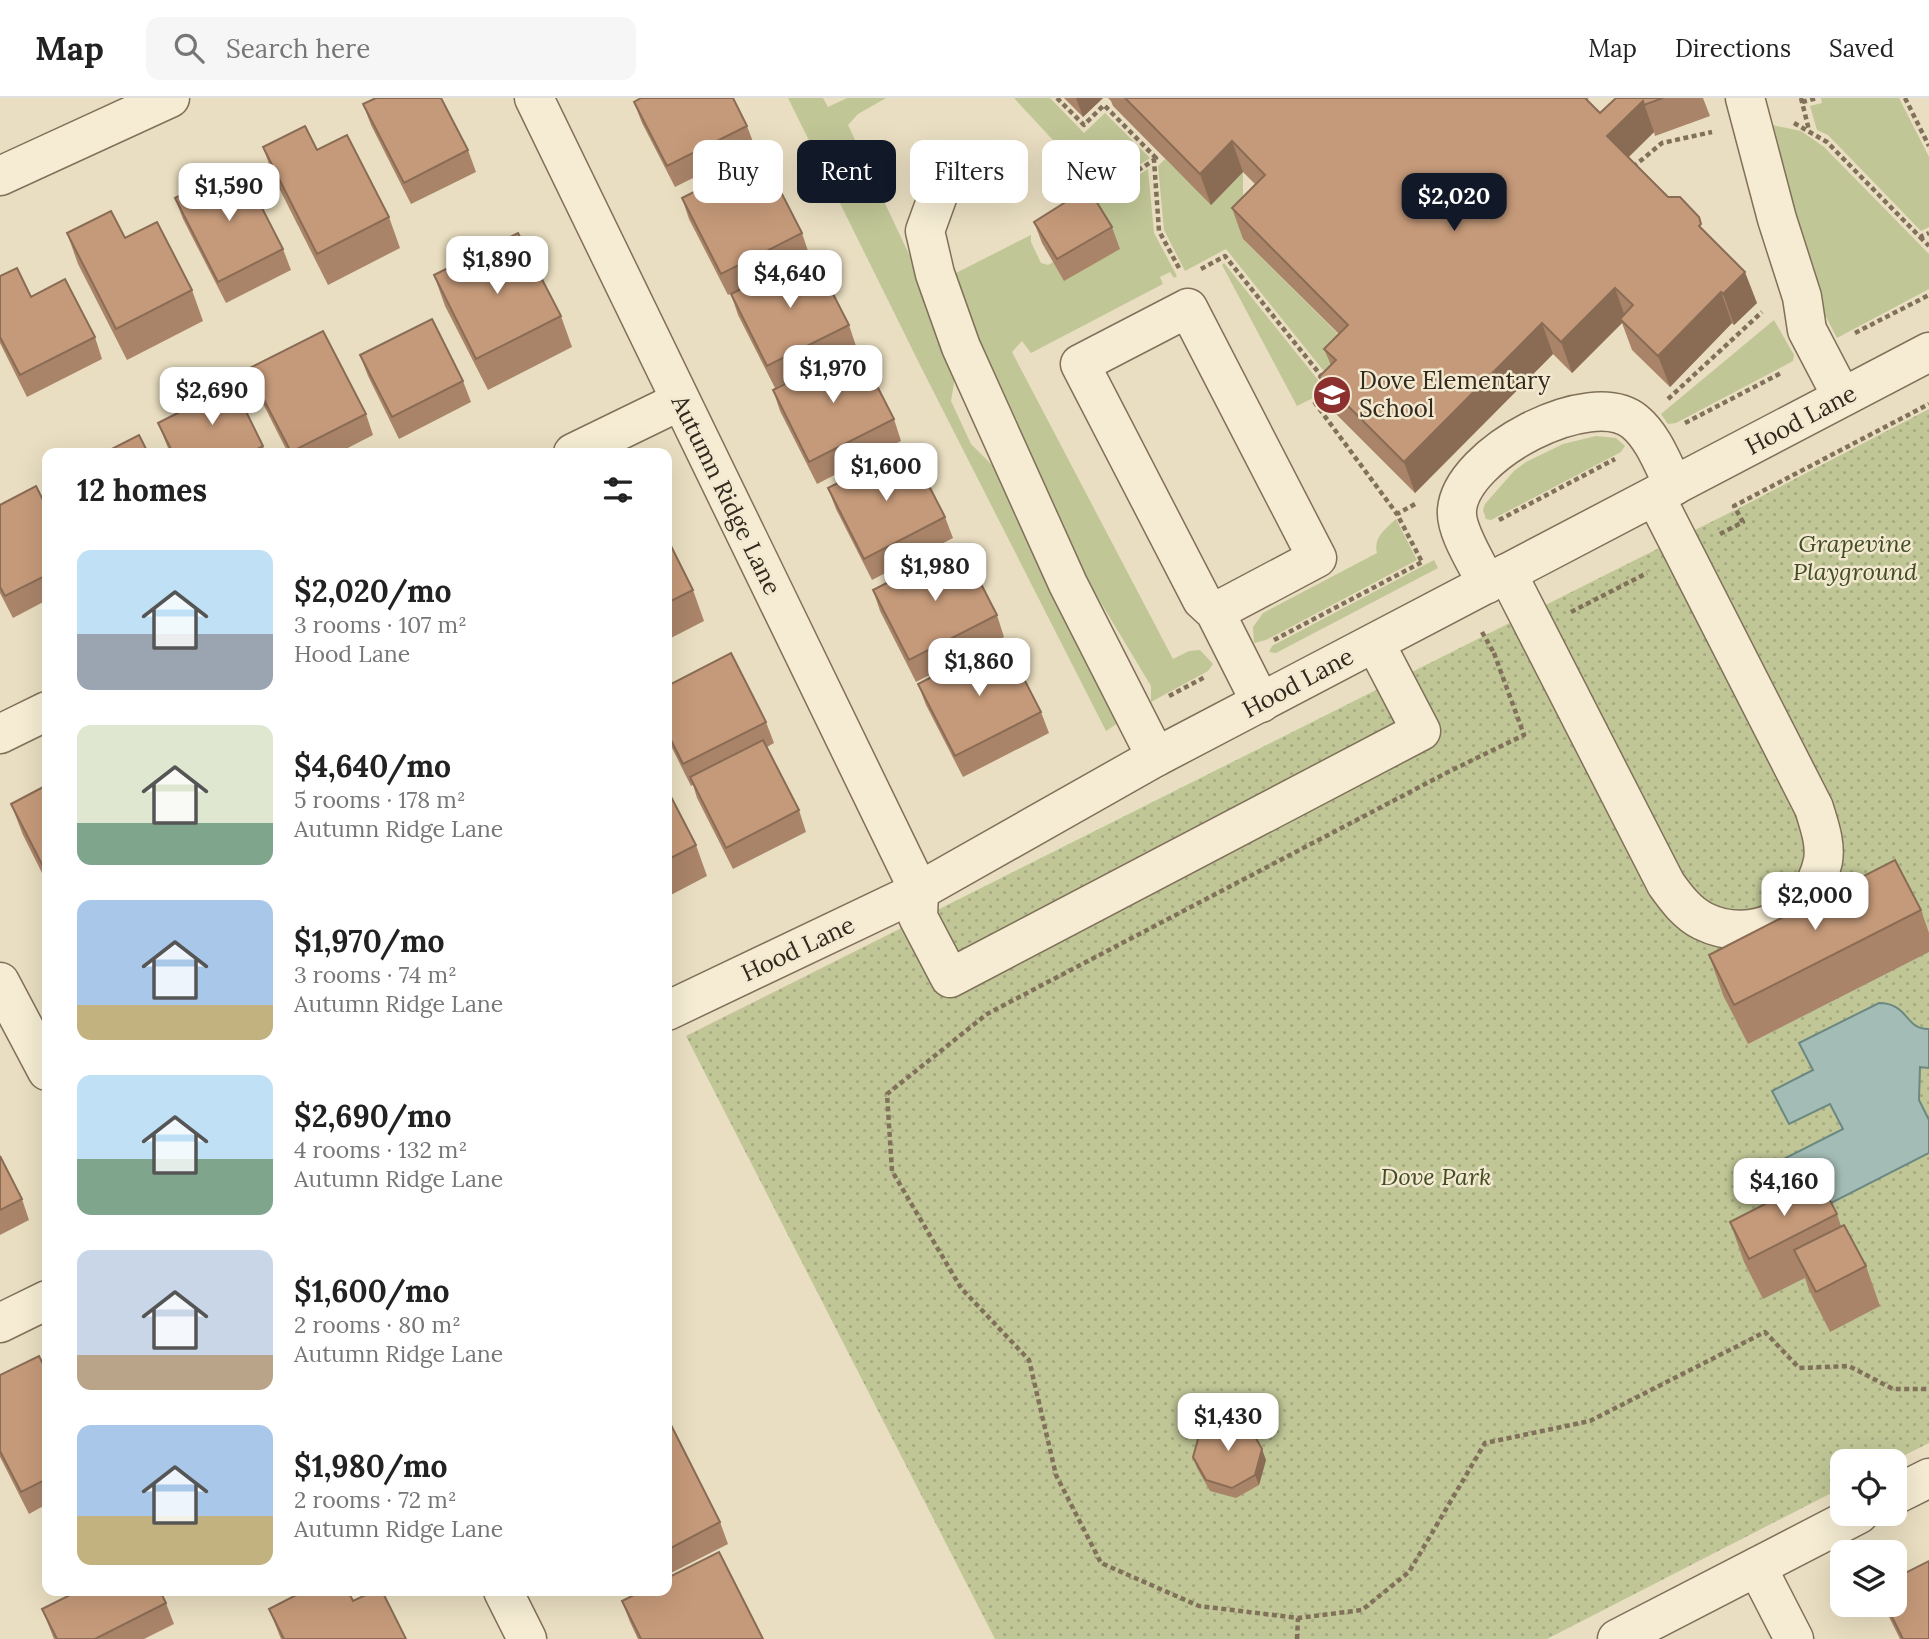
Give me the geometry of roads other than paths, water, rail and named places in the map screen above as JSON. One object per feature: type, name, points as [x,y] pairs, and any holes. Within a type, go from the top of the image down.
[{"type":"street","points":[[0,176],[170,98]]},
{"type":"street","name":"Autumn Ridge Lane","points":[[534,98],[919,891]]},
{"type":"street","points":[[1748,110],[1777,219],[1802,297],[1807,330],[1842,397]]},
{"type":"street","points":[[935,203],[925,231],[935,274],[961,346],[1068,584],[1156,757]]},
{"type":"street","points":[[1214,612],[1317,558],[1188,308],[1080,364],[1202,600],[1214,612],[1261,703]]},
{"type":"street","name":"Hood Lane","points":[[672,1009],[919,891],[1156,757],[1929,352]]},
{"type":"street","points":[[583,448],[680,401]]},
{"type":"street","points":[[1595,412],[1616,414],[1634,421],[1655,424],[1664,491],[1814,808],[1822,833],[1823,859],[1815,885],[1800,906],[1779,922],[1754,930],[1727,930],[1702,921],[1681,905],[1666,884],[1497,579],[1465,540],[1457,510],[1472,477],[1489,458],[1545,424],[1595,412]]},
{"type":"street","points":[[919,891],[918,917],[950,978],[1421,731],[1375,643]]},
{"type":"street","points":[[0,734],[42,713]]},
{"type":"street","points":[[0,982],[42,1062]]},
{"type":"street","points":[[0,1323],[42,1302]]},
{"type":"street","points":[[1907,1489],[1929,1478]]},
{"type":"street","points":[[1617,1639],[1836,1526]]},
{"type":"street","points":[[1756,1567],[1794,1639]]},
{"type":"street","points":[[506,1596],[527,1639]]},
{"type":"water","points":[[1879,1003],[1896,1007],[1915,1025],[1929,1029],[1929,1068],[1920,1067],[1919,1100],[1929,1120],[1929,1153],[1796,1221],[1768,1167],[1843,1129],[1830,1104],[1789,1124],[1772,1091],[1813,1070],[1799,1043]]},
{"type":"place","name":"Dove Elementary School","points":[[1332,395]]},
{"type":"park label","name":"Grapevine Playground","points":[[1855,558]]},
{"type":"park label","name":"Dove Park","points":[[1436,1177]]}]
